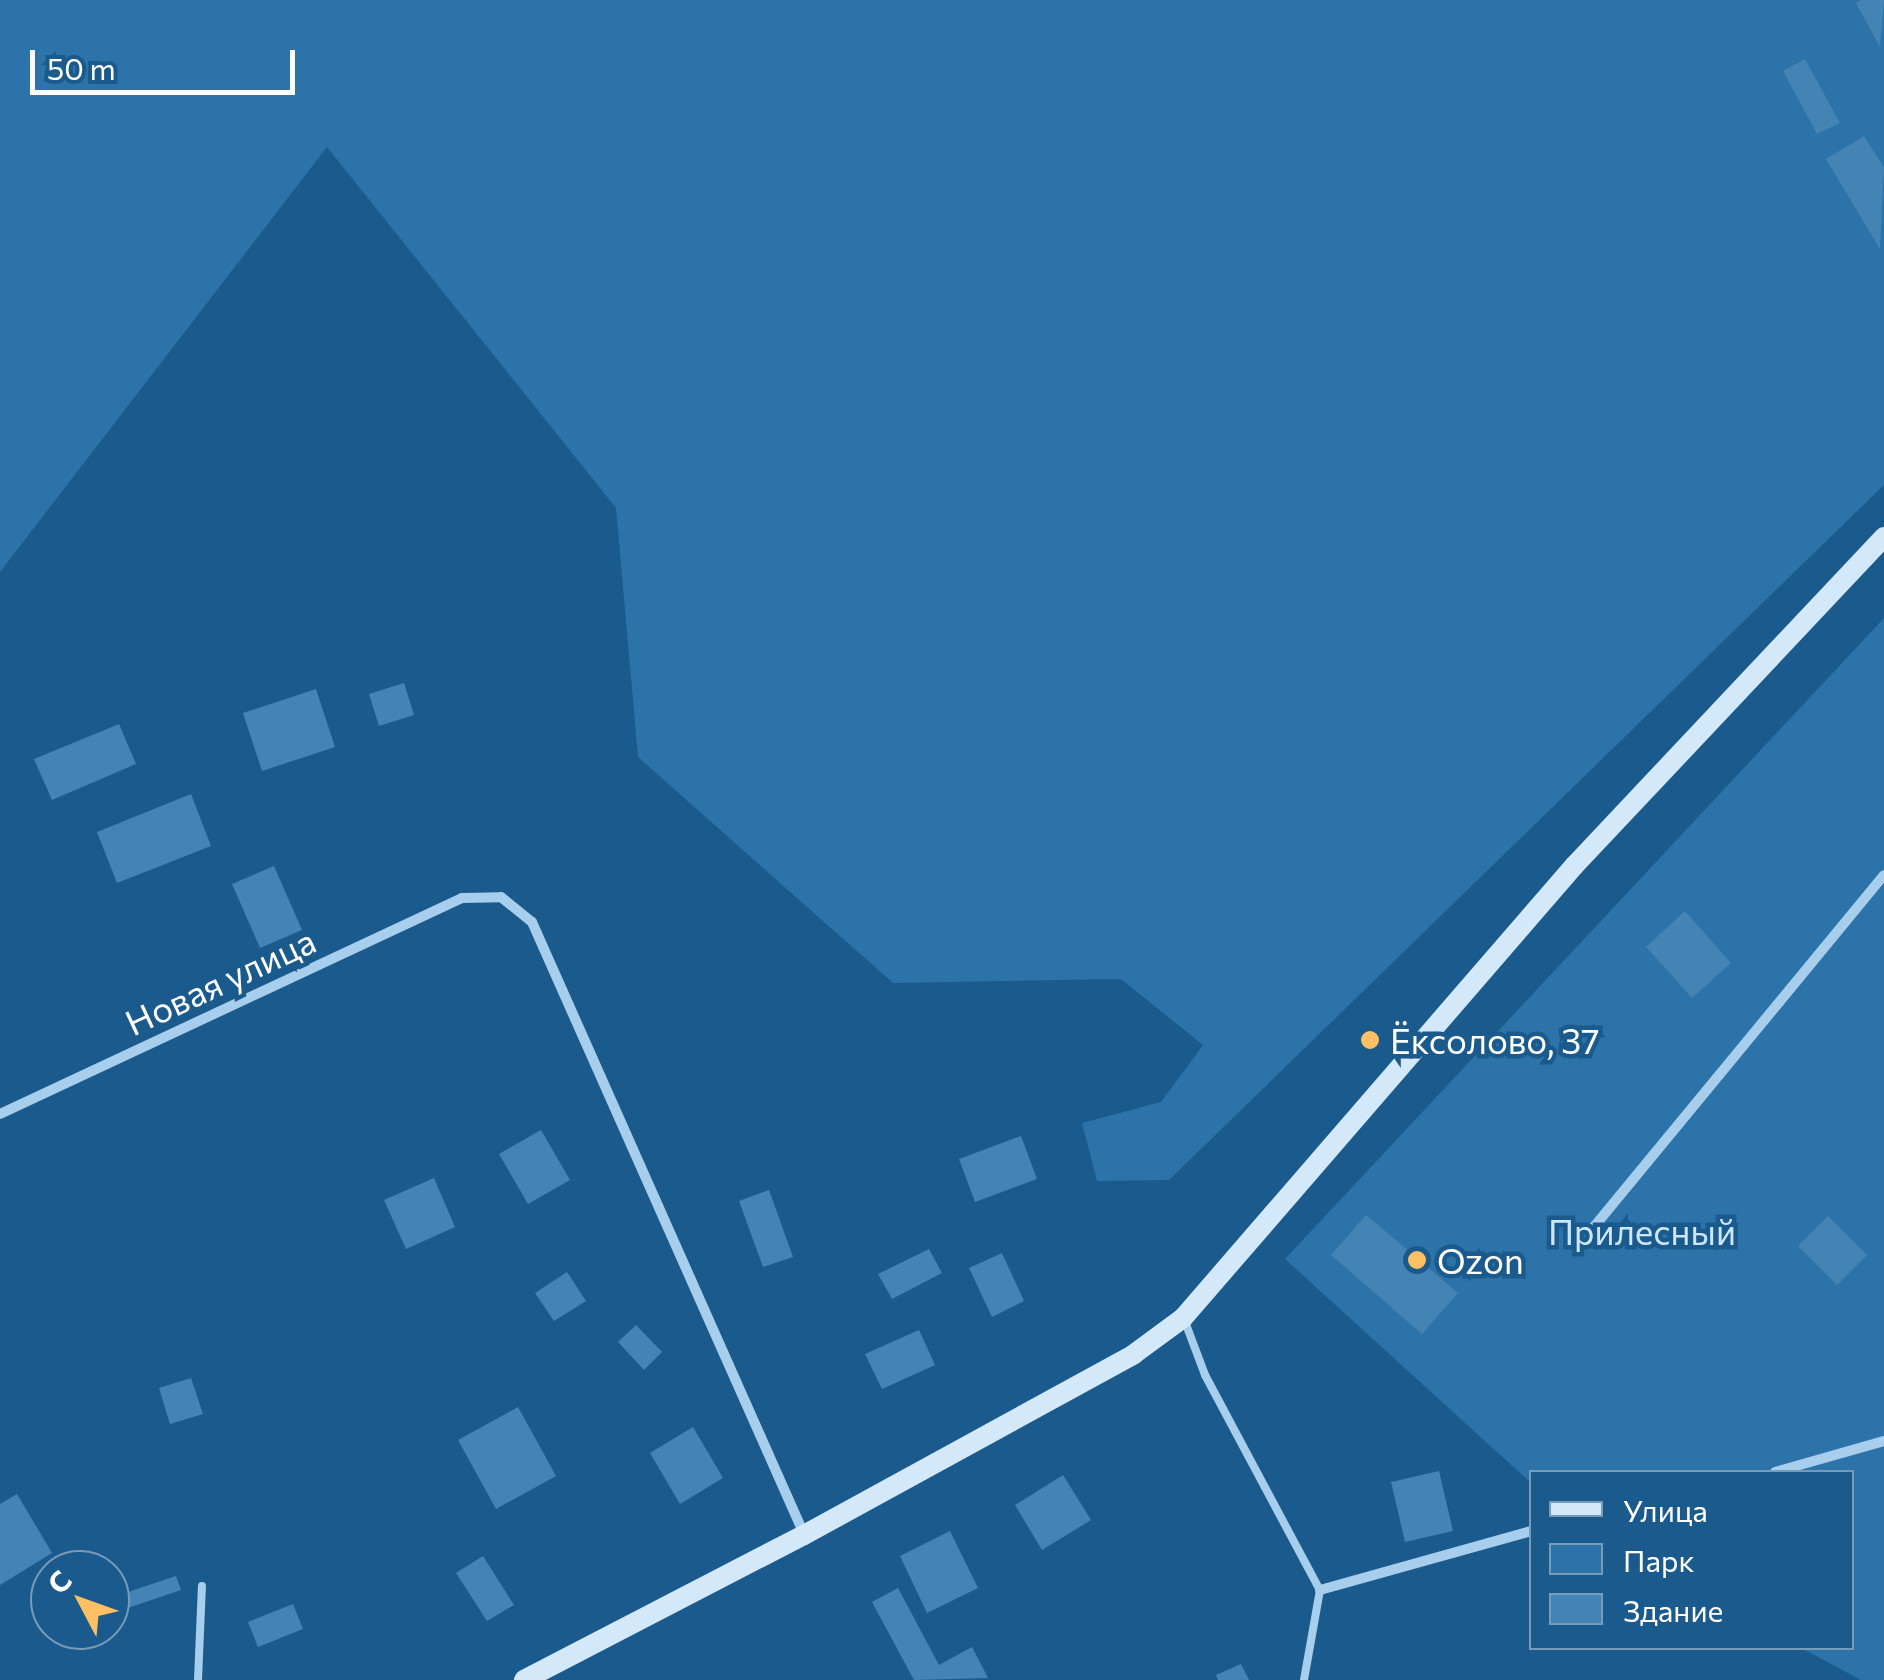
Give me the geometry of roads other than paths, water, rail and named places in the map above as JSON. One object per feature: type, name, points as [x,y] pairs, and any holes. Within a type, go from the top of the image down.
[{"type":"street","points":[[524,1680],[804,1535],[1134,1354],[1183,1318],[1574,866],[1884,537]]},
{"type":"street","points":[[1593,1228],[1884,875]]},
{"type":"street","name":"Новая улица","points":[[0,1114],[462,898],[502,897],[532,922],[804,1535]]},
{"type":"street","points":[[1782,1470],[1884,1441]]},
{"type":"street","points":[[1320,1590],[1529,1532]]},
{"type":"lane","points":[[1183,1318],[1204,1375],[1320,1590],[1304,1680]]},
{"type":"lane","points":[[198,1680],[202,1586]]},
{"type":"place","name":"Ёксолово, 37","points":[[1370,1040]]},
{"type":"place","name":"Ozon","points":[[1417,1260]]},
{"type":"park label","name":"Прилесный","points":[[1642,1231]]}]
